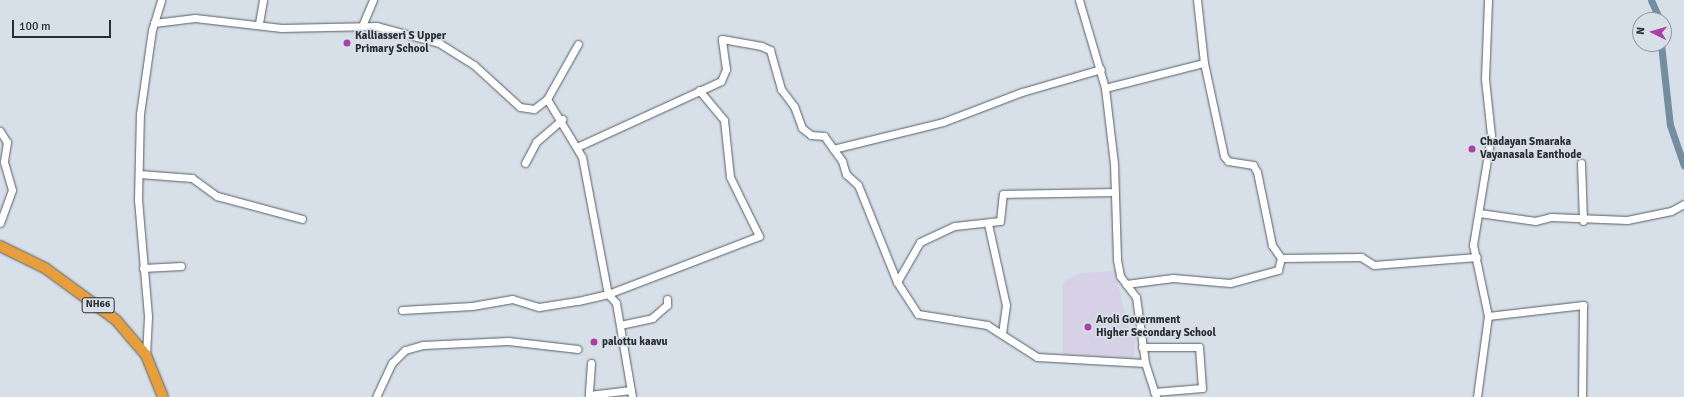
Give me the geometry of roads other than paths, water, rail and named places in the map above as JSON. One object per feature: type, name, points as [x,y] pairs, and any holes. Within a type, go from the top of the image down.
[{"type":"highway","name":"NH66","points":[[0,246],[45,268],[85,295],[116,320],[146,355],[163,397]]},
{"type":"street","points":[[146,355],[139,174],[140,114],[154,22],[161,0]]},
{"type":"street","points":[[259,23],[263,0]]},
{"type":"street","points":[[362,26],[373,0]]},
{"type":"street","points":[[1079,0],[1101,69],[1105,88],[1114,162],[1117,260],[1126,284],[1136,297],[1142,348],[1145,363],[1155,394],[1202,388],[1199,347],[1142,348]]},
{"type":"street","points":[[1126,284],[1173,278],[1241,282],[1278,270],[1281,258],[1272,245],[1257,172],[1253,165],[1228,161],[1224,156],[1221,128],[1204,63],[1197,0]]},
{"type":"street","points":[[1477,397],[1488,316],[1477,257],[1474,227],[1479,213],[1491,135],[1485,79],[1488,0]]},
{"type":"street","points":[[154,22],[195,18],[233,25],[259,23],[281,28],[376,26],[439,43],[474,65],[520,107],[534,109],[547,99],[578,44]]},
{"type":"street","points":[[577,148],[698,90],[721,81],[725,75],[722,39],[770,50],[781,89],[794,106],[802,128],[811,135],[824,136],[833,149],[846,174],[858,185],[897,282],[922,316],[959,320],[1002,333],[1026,353],[1037,357],[1145,363]]},
{"type":"street","points":[[1105,88],[1204,63]]},
{"type":"street","points":[[833,149],[928,127],[1022,92],[1101,69]]},
{"type":"street","points":[[402,310],[472,306],[512,298],[539,307],[608,294],[759,236],[730,177],[724,120],[698,90]]},
{"type":"street","points":[[547,99],[562,119],[577,148],[591,191],[608,294],[616,303],[631,394],[589,395],[591,363]]},
{"type":"street","points":[[525,163],[536,142],[562,119]]},
{"type":"street","points":[[0,131],[7,142],[4,162],[12,190],[0,223]]},
{"type":"street","points":[[1581,163],[1582,221]]},
{"type":"street","points":[[139,174],[192,178],[217,196],[302,219]]},
{"type":"street","points":[[897,282],[920,242],[954,226],[988,224],[1000,221],[1003,194],[1114,192]]},
{"type":"street","points":[[1479,213],[1536,221],[1551,217],[1582,221],[1627,220],[1671,211],[1684,204]]},
{"type":"street","points":[[988,224],[1006,305],[1002,333]]},
{"type":"street","points":[[1281,258],[1361,257],[1374,265],[1477,257]]},
{"type":"street","points":[[143,268],[180,266]]},
{"type":"street","points":[[620,325],[652,318],[667,305],[667,299]]},
{"type":"street","points":[[1488,316],[1583,306],[1582,397]]},
{"type":"street","points":[[376,397],[392,363],[405,350],[423,345],[508,341],[578,349]]},
{"type":"waterway","points":[[1651,0],[1656,12]]},
{"type":"waterway","points":[[1662,52],[1670,125],[1684,166]]},
{"type":"place","name":"Kalliasseri S Upper Primary School","points":[[347,43]]},
{"type":"place","name":"Chadayan Smaraka Vayanasala Eanthode","points":[[1472,149]]},
{"type":"place","name":"Aroli Government Higher Secondary School","points":[[1088,327]]},
{"type":"place","name":"palottu kaavu","points":[[594,342]]}]
